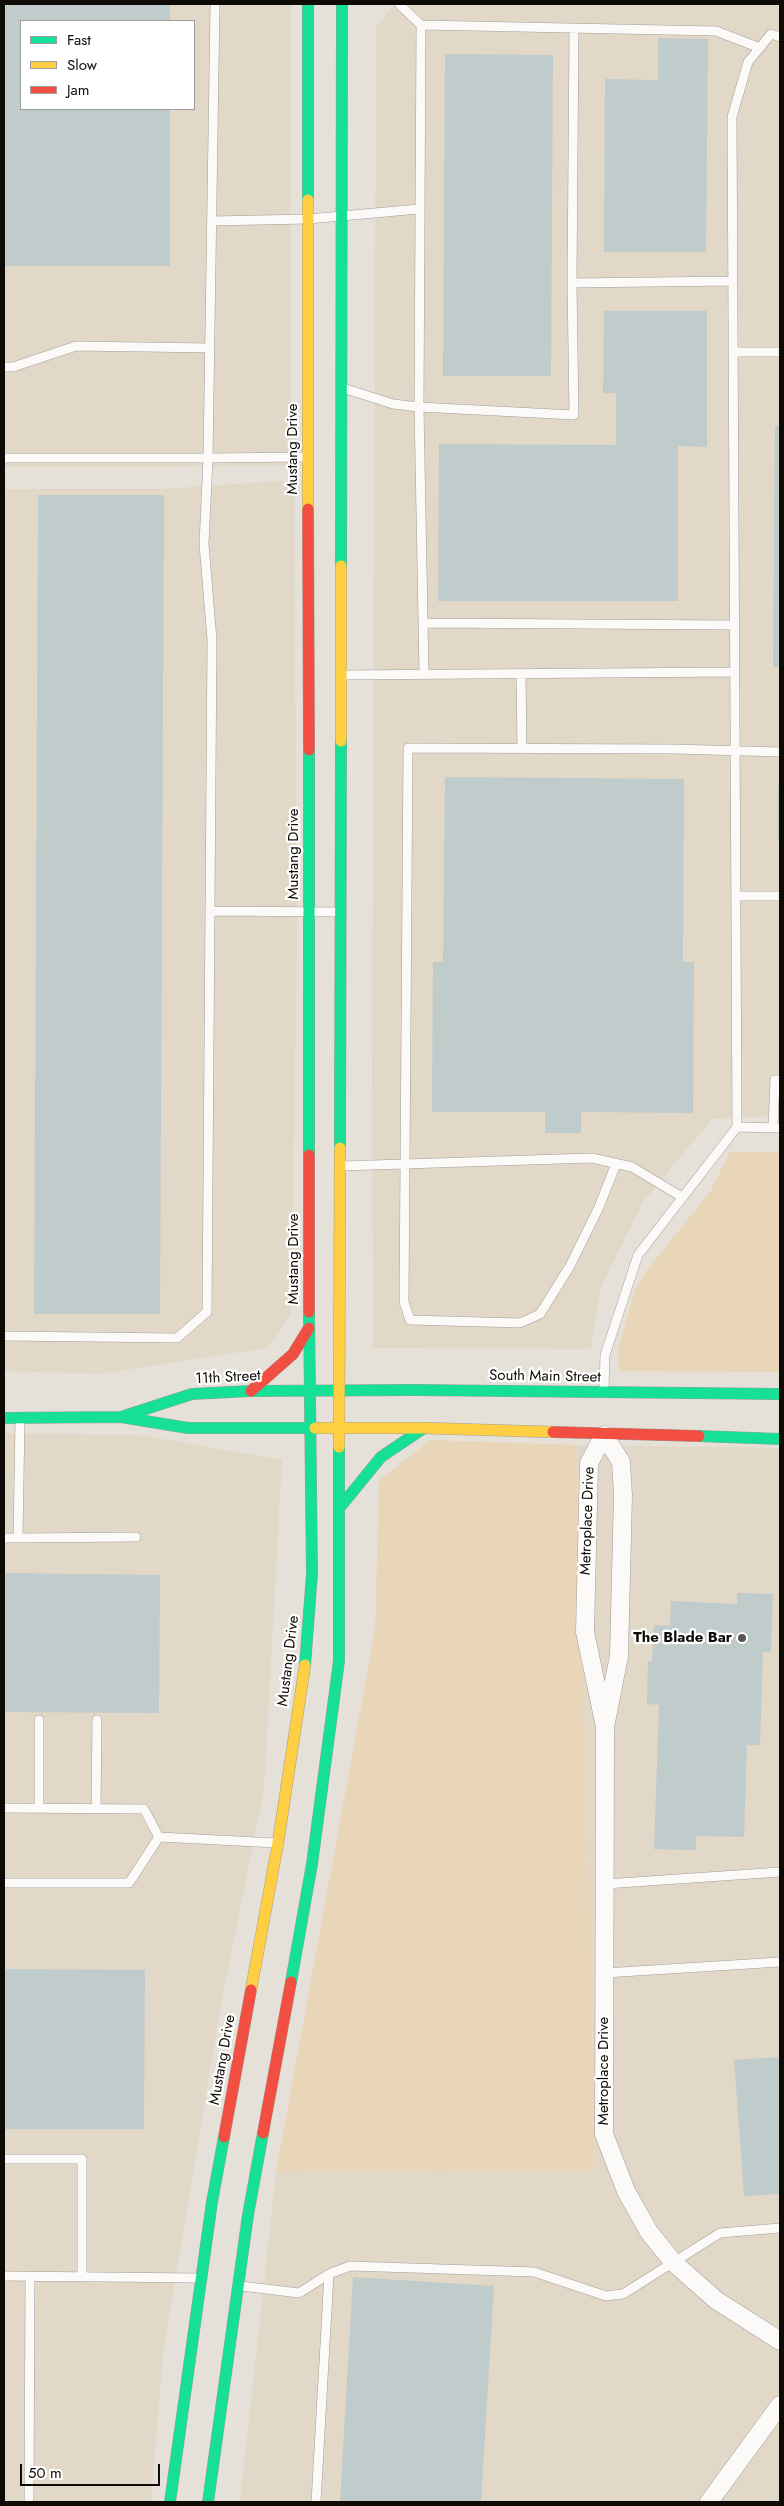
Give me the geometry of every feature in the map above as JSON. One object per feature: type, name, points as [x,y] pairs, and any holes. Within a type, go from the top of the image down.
[{"type":"main road","name":"Mustang Drive","points":[[170,2502],[206,2279],[212,2202],[278,1843],[307,1654],[312,1574],[309,1328],[309,912],[317,676],[308,456],[308,4]]},
{"type":"main road","points":[[208,2502],[234,2284],[312,1864],[339,1661],[342,1390],[342,4]]},
{"type":"main road","points":[[317,676],[342,675]]},
{"type":"main road","points":[[252,1391],[293,1354],[309,1328]]},
{"type":"main road","name":"South Main Street","points":[[310,1391],[342,1390],[604,1397],[780,1394]]},
{"type":"main road","name":"11th Street","points":[[121,1417],[192,1394],[310,1391]]},
{"type":"main road","name":"11th Street","points":[[4,1418],[121,1417],[188,1428],[310,1428]]},
{"type":"main road","points":[[310,1428],[604,1426],[780,1439]]},
{"type":"main road","points":[[341,1506],[381,1457],[424,1428]]},
{"type":"street","name":"Metroplace Drive","points":[[604,1426],[589,1463],[585,1632],[606,1727]]},
{"type":"street","name":"Metroplace Drive","points":[[604,1426],[621,1462],[623,1495],[619,1656],[606,1727],[604,2134],[626,2191],[649,2232],[674,2263],[716,2300],[780,2341]]},
{"type":"street","points":[[709,2502],[780,2405]]},
{"type":"lane","points":[[4,1336],[178,1338],[207,1312],[212,640],[204,544],[208,458],[216,4]]},
{"type":"lane","points":[[399,4],[421,24],[716,31],[760,48]]},
{"type":"lane","points":[[421,24],[418,209],[419,407],[425,624],[424,674]]},
{"type":"lane","points":[[342,388],[393,404],[574,416],[572,283],[574,29]]},
{"type":"lane","points":[[604,1397],[604,1355],[638,1255],[737,1127],[732,117],[748,62],[771,34],[780,37]]},
{"type":"lane","points":[[212,220],[308,219],[418,209]]},
{"type":"lane","points":[[572,283],[733,281]]},
{"type":"lane","points":[[4,367],[14,367],[76,346],[210,348]]},
{"type":"lane","points":[[734,352],[780,352]]},
{"type":"lane","points":[[4,458],[308,456]]},
{"type":"lane","points":[[425,624],[735,625]]},
{"type":"lane","points":[[342,675],[735,672]]},
{"type":"lane","points":[[521,674],[522,748]]},
{"type":"lane","points":[[616,1164],[599,1207],[570,1266],[540,1314],[520,1324],[410,1320],[404,1302],[408,748],[780,752]]},
{"type":"lane","points":[[736,896],[780,896]]},
{"type":"lane","points":[[211,911],[342,912]]},
{"type":"lane","points":[[737,1127],[777,1128],[775,1080],[780,1080]]},
{"type":"lane","points":[[342,1166],[592,1158],[632,1167],[682,1197]]},
{"type":"lane","points":[[18,1538],[20,1418]]},
{"type":"lane","points":[[4,1538],[136,1537]]},
{"type":"lane","points":[[38,1808],[39,1720]]},
{"type":"lane","points":[[96,1809],[97,1720]]},
{"type":"lane","points":[[4,1808],[144,1809],[159,1837]]},
{"type":"lane","points":[[159,1837],[278,1843]]},
{"type":"lane","points":[[4,1883],[129,1883],[159,1837]]},
{"type":"lane","points":[[606,1884],[780,1872]]},
{"type":"lane","points":[[605,1973],[780,1962]]},
{"type":"lane","points":[[4,2159],[82,2159],[82,2276]]},
{"type":"lane","points":[[234,2284],[299,2293],[329,2274],[350,2266],[534,2272],[606,2296],[623,2294],[720,2233],[780,2228]]},
{"type":"lane","points":[[316,2502],[329,2274]]},
{"type":"lane","points":[[4,2276],[206,2279]]},
{"type":"lane","points":[[29,2502],[30,2277]]},
{"type":"shaded area","points":[[4,4],[291,4],[290,466],[4,467]]},
{"type":"shaded area","points":[[395,4],[780,4],[780,1116],[712,1119],[643,1202],[601,1287],[591,1349],[373,1348],[372,1074],[376,26]]},
{"type":"shaded area","points":[[294,480],[297,950],[291,1313],[267,1348],[99,1374],[4,1371],[4,489],[161,489]]},
{"type":"shaded area","points":[[730,1152],[780,1152],[780,1372],[619,1371],[618,1349],[635,1290],[649,1267],[710,1192]]},
{"type":"shaded area","points":[[4,1433],[140,1435],[282,1460],[264,1789],[220,2010],[164,2345],[151,2502],[4,2502]]},
{"type":"shaded area","points":[[431,1440],[576,1445],[590,1910],[595,2170],[276,2172],[375,1629],[379,1480]]},
{"type":"shaded area","points":[[576,1445],[780,1448],[780,2502],[240,2502],[276,2172],[595,2170],[590,1910]]},
{"type":"building","points":[[4,4],[170,4],[170,20],[20,20],[20,110],[170,110],[170,266],[4,266]]},
{"type":"building","points":[[658,38],[708,39],[706,252],[604,252],[605,79],[658,80]]},
{"type":"building","points":[[445,54],[553,55],[551,376],[443,376]]},
{"type":"building","points":[[604,311],[707,311],[707,447],[678,446],[678,601],[438,601],[439,444],[616,445],[616,393],[603,393]]},
{"type":"building","points":[[775,426],[780,426],[780,667],[773,667]]},
{"type":"building","points":[[38,495],[164,495],[160,1314],[34,1314]]},
{"type":"building","points":[[445,777],[684,779],[683,962],[694,962],[693,1113],[581,1112],[581,1133],[545,1133],[545,1112],[432,1112],[433,962],[443,962]]},
{"type":"building","points":[[778,785],[780,785],[780,843],[778,843]]},
{"type":"building","points":[[4,1573],[160,1575],[159,1713],[4,1712]]},
{"type":"building","points":[[737,1593],[773,1594],[771,1652],[763,1652],[760,1745],[747,1745],[744,1837],[696,1836],[696,1850],[654,1849],[659,1705],[647,1704],[648,1661],[652,1661],[654,1625],[670,1626],[671,1601],[737,1604]]},
{"type":"building","points":[[4,1969],[145,1970],[144,2129],[4,2129]]},
{"type":"building","points":[[780,2057],[780,2194],[744,2196],[734,2060]]},
{"type":"building","points":[[353,2277],[494,2286],[481,2502],[340,2502]]},
{"type":"traffic: fast","points":[[308,4],[308,200]]},
{"type":"traffic: fast","points":[[341,566],[342,4]]},
{"type":"traffic: fast","points":[[340,1148],[341,741]]},
{"type":"traffic: fast","points":[[309,750],[309,1155]]},
{"type":"traffic: fast","points":[[305,1665],[312,1574],[309,1312]]},
{"type":"traffic: fast","points":[[124,1416],[192,1394],[251,1391],[415,1390],[780,1394]]},
{"type":"traffic: fast","points":[[4,1418],[121,1417],[188,1428],[315,1428]]},
{"type":"traffic: fast","points":[[341,1506],[381,1457],[424,1428]]},
{"type":"traffic: fast","points":[[699,1436],[780,1439]]},
{"type":"traffic: fast","points":[[291,1982],[312,1864],[339,1661],[339,1447]]},
{"type":"traffic: fast","points":[[208,2502],[248,2215],[263,2133]]},
{"type":"traffic: fast","points":[[170,2502],[212,2202],[224,2137]]},
{"type":"traffic: slow","points":[[308,200],[308,509]]},
{"type":"traffic: slow","points":[[341,566],[341,741]]},
{"type":"traffic: slow","points":[[339,1447],[340,1148]]},
{"type":"traffic: slow","points":[[315,1428],[424,1428],[553,1432]]},
{"type":"traffic: slow","points":[[251,1990],[278,1843],[305,1665]]},
{"type":"traffic: jam","points":[[308,509],[309,750]]},
{"type":"traffic: jam","points":[[309,1155],[309,1312]]},
{"type":"traffic: jam","points":[[251,1391],[293,1354],[309,1328]]},
{"type":"traffic: jam","points":[[553,1432],[699,1436]]},
{"type":"traffic: jam","points":[[263,2133],[291,1982]]},
{"type":"traffic: jam","points":[[224,2137],[251,1990]]},
{"type":"place","name":"The Blade Bar","points":[[742,1638]]}]
